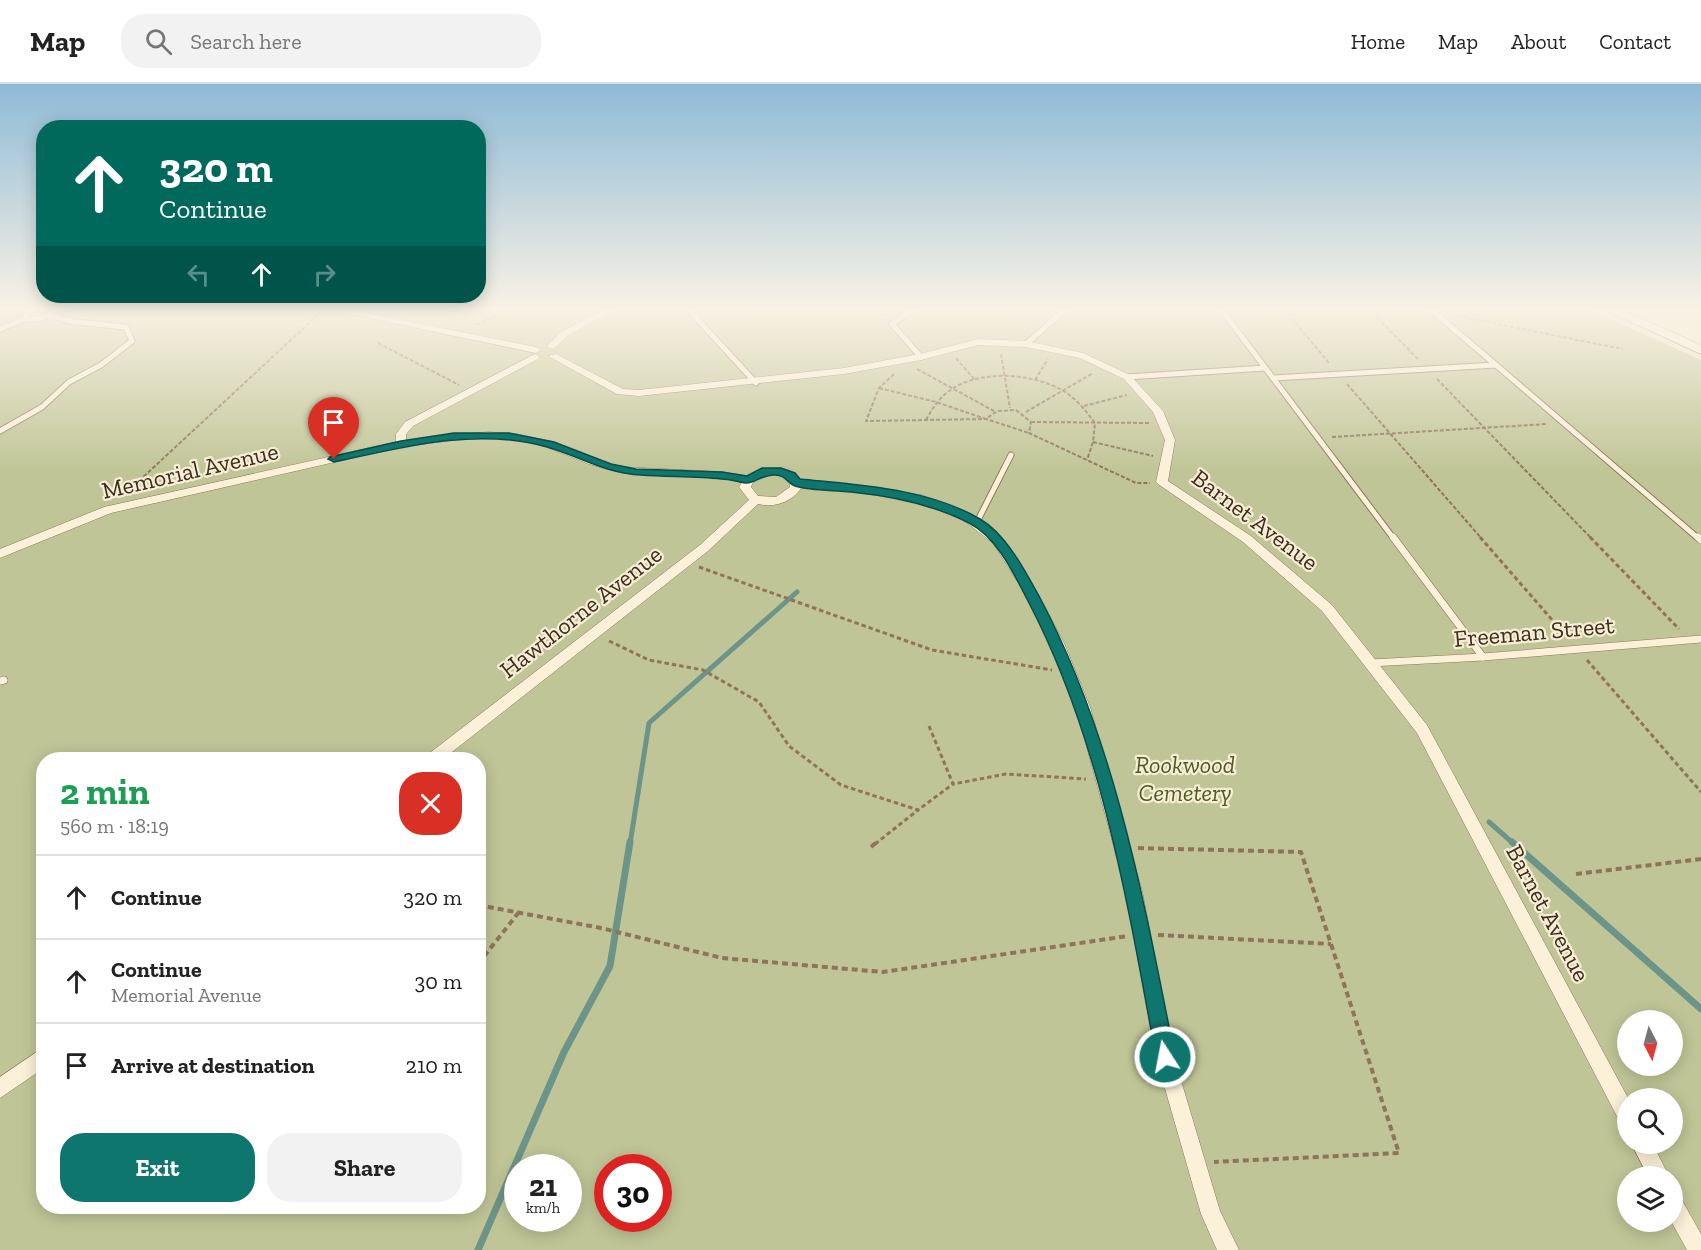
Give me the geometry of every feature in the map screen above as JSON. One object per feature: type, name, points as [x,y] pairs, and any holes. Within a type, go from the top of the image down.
[{"type":"street","points":[[401,444],[401,434],[409,424],[471,392],[519,363]]},
{"type":"street","name":"Barnet Avenue","points":[[573,363],[621,392],[639,393],[756,383],[844,372],[888,363]]},
{"type":"street","name":"Barnet Avenue","points":[[1099,363],[1127,377],[1158,411],[1170,440],[1162,482],[1247,539],[1328,608],[1422,729],[1617,1096]]},
{"type":"street","name":"Memorial Avenue","points":[[0,554],[108,510],[401,444],[474,435],[517,437],[550,444],[593,462],[622,470],[722,475],[748,480]]},
{"type":"street","points":[[775,471],[791,476],[796,483],[792,494],[782,500],[769,502],[756,499],[746,491],[748,480],[762,472],[775,471]]},
{"type":"street","points":[[796,483],[829,485],[921,500],[952,509],[977,522],[997,540],[1021,575],[1040,609],[1083,707],[1134,891],[1165,1057],[1211,1214],[1228,1250]]},
{"type":"street","name":"Hawthorne Avenue","points":[[441,752],[687,562],[756,499]]},
{"type":"street","points":[[0,1089],[36,1062]]},
{"type":"street","points":[[1683,1222],[1698,1250]]},
{"type":"lane","points":[[0,431],[42,406],[69,382],[103,363]]},
{"type":"lane","points":[[738,363],[756,383]]},
{"type":"lane","points":[[1262,363],[1483,657]]},
{"type":"lane","points":[[1273,378],[1496,364],[1701,540]]},
{"type":"lane","points":[[1127,377],[1265,368]]},
{"type":"lane","points":[[977,522],[1011,455]]},
{"type":"lane","name":"Freeman Street","points":[[1370,663],[1483,657],[1701,639]]},
{"type":"path","points":[[108,510],[266,363]]},
{"type":"path","points":[[417,363],[471,392]]},
{"type":"path","points":[[908,363],[994,411]]},
{"type":"path","points":[[961,363],[975,380]]},
{"type":"path","points":[[1002,363],[1010,408]]},
{"type":"path","points":[[1035,380],[1046,363]]},
{"type":"path","points":[[1330,363],[1701,792]]},
{"type":"path","points":[[1422,363],[1689,640]]},
{"type":"path","points":[[1025,412],[1104,366]]},
{"type":"path","points":[[894,374],[879,388],[866,421],[986,419],[994,411],[1010,408],[1025,412],[1031,422],[1029,433]]},
{"type":"path","points":[[926,420],[936,402],[952,389],[975,380],[1004,378],[1035,380],[1062,390],[1083,406],[1095,423],[1088,460]]},
{"type":"path","points":[[879,388],[936,402],[1029,433],[1136,483],[1162,482]]},
{"type":"path","points":[[1083,406],[1140,392]]},
{"type":"path","points":[[1031,422],[1163,423]]},
{"type":"path","points":[[1318,438],[1564,423]]},
{"type":"path","points":[[1093,442],[1166,459]]},
{"type":"path","points":[[687,562],[932,650],[1070,673]]},
{"type":"path","points":[[594,633],[650,660],[704,670],[759,702],[789,746],[841,785],[918,810]]},
{"type":"path","points":[[929,726],[953,784]]},
{"type":"path","points":[[871,847],[953,784],[1006,774],[1102,780]]},
{"type":"path","points":[[1121,847],[1301,852],[1399,1153],[1196,1163]]},
{"type":"path","points":[[1576,874],[1701,859]]},
{"type":"path","points":[[486,906],[601,928],[722,958],[883,972],[1142,934],[1331,944]]},
{"type":"path","points":[[486,954],[519,912]]},
{"type":"green space","name":"Rookwood Cemetery","points":[[0,363],[1701,363],[1701,1250],[0,1250]]},
{"type":"waterway","points":[[630,844],[649,723],[797,592]]},
{"type":"waterway","points":[[1489,822],[1514,844]]},
{"type":"waterway","points":[[478,1250],[564,1052],[610,966],[630,842]]},
{"type":"waterway","points":[[1512,842],[1701,1009]]},
{"type":"route","points":[[334,459],[401,444],[454,436],[509,436],[550,444],[608,467],[636,472],[722,475],[748,480],[762,472],[781,471],[791,476],[796,483],[856,489],[931,502],[952,509],[977,522],[997,540],[1021,575],[1057,643],[1083,707],[1134,891],[1165,1057]]}]
